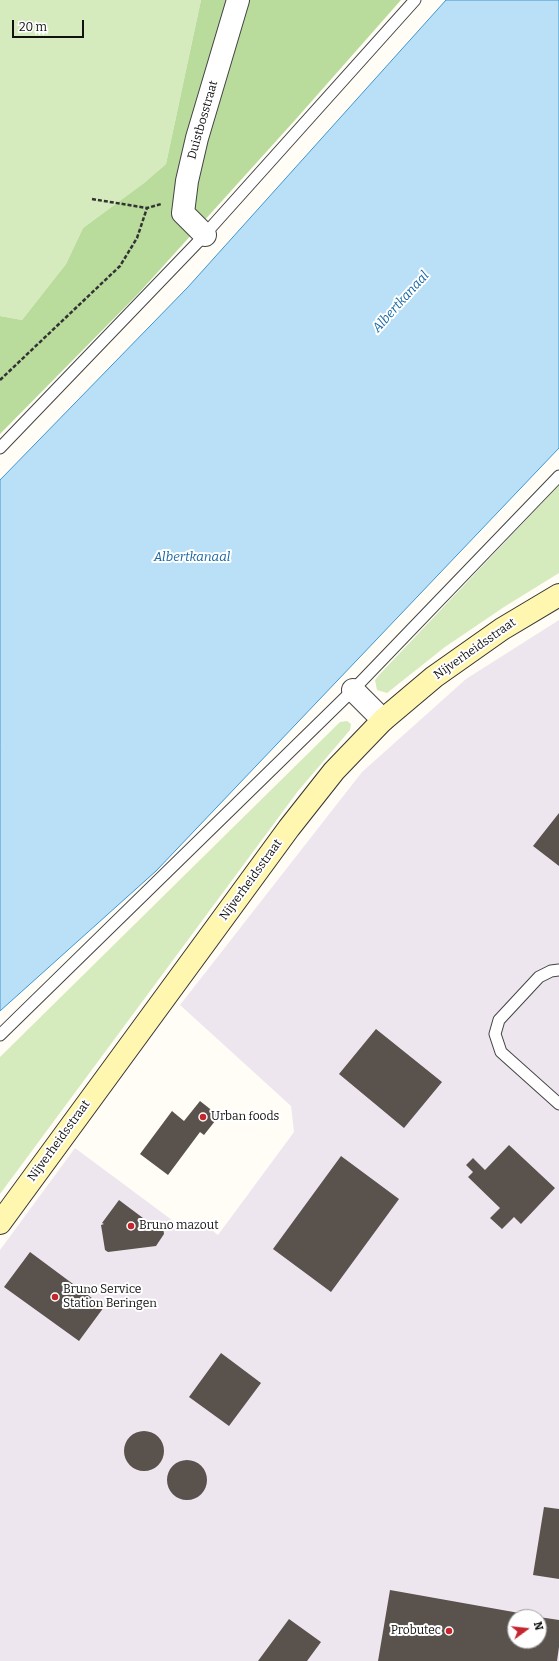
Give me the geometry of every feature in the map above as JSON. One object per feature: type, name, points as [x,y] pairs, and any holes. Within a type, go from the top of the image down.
[{"type":"street","name":"Duistbosstraat","points":[[205,235],[183,213],[185,197],[197,138],[238,0]]},
{"type":"street","name":"Nijverheidsstraat","points":[[0,1223],[289,828],[334,771],[383,720],[434,677],[502,629],[559,594]]},
{"type":"street","points":[[353,690],[383,720]]},
{"type":"lane","points":[[0,448],[205,235],[415,0]]},
{"type":"lane","points":[[0,1035],[353,690],[559,476]]},
{"type":"lane","points":[[559,970],[551,970],[539,977],[499,1020],[495,1034],[496,1043],[501,1052],[559,1104]]},
{"type":"path","points":[[92,200],[147,208],[185,197]]},
{"type":"path","points":[[0,380],[120,266],[137,238],[147,208]]},
{"type":"shaded area","points":[[559,620],[559,1661],[0,1661],[0,1250],[75,1148],[180,1226],[208,1227],[218,1235],[294,1132],[291,1106],[180,1005],[362,772],[466,679]]},
{"type":"green space","points":[[0,0],[201,0],[166,164],[144,183],[83,228],[66,264],[22,320],[0,316]]},
{"type":"green space","points":[[201,0],[401,0],[137,295],[0,434],[0,316],[22,320],[66,264],[83,228],[144,183],[166,164]]},
{"type":"green space","points":[[559,485],[559,573],[504,607],[445,647],[387,693],[377,690],[375,680],[379,675]]},
{"type":"green space","points":[[347,721],[351,724],[350,730],[298,791],[0,1194],[0,1057],[340,722]]},
{"type":"water","name":"Albertkanaal","points":[[446,0],[559,0],[559,448],[156,871],[0,1011],[0,480],[188,287]]},
{"type":"building","points":[[559,813],[559,866],[533,846]]},
{"type":"building","points":[[376,1029],[442,1082],[404,1128],[339,1074]]},
{"type":"building","points":[[200,1101],[219,1116],[204,1135],[200,1132],[168,1175],[140,1154],[172,1111],[184,1121]]},
{"type":"building","points":[[509,1145],[555,1188],[521,1224],[514,1217],[502,1229],[490,1218],[500,1208],[468,1177],[473,1172],[466,1165],[473,1158],[485,1170]]},
{"type":"building","points":[[341,1156],[399,1199],[331,1292],[273,1249]]},
{"type":"building","name":"Bruno mazout","points":[[119,1200],[151,1224],[156,1222],[163,1227],[164,1234],[156,1246],[108,1252],[105,1250],[101,1225],[104,1224],[102,1223]]},
{"type":"building","name":"Bruno Service Station Beringen","points":[[30,1252],[104,1307],[79,1341],[4,1287]]},
{"type":"building","points":[[221,1353],[261,1383],[229,1426],[189,1397]]},
{"type":"building","points":[[144,1431],[152,1433],[158,1437],[162,1443],[164,1451],[162,1459],[158,1465],[152,1469],[144,1471],[136,1469],[130,1465],[126,1459],[124,1451],[126,1443],[130,1437],[136,1433]]},
{"type":"building","points":[[187,1460],[195,1462],[201,1466],[205,1472],[207,1480],[205,1488],[201,1494],[195,1498],[187,1500],[179,1498],[173,1494],[169,1488],[167,1480],[169,1472],[173,1466],[179,1462]]},
{"type":"building","points":[[544,1507],[559,1509],[559,1579],[533,1575]]},
{"type":"building","name":"Probutec","points":[[390,1590],[507,1611],[507,1649],[547,1649],[547,1618],[559,1620],[559,1647],[557,1661],[378,1661]]},
{"type":"building","points":[[289,1619],[321,1642],[307,1661],[258,1661]]},
{"type":"place","name":"Urban foods","points":[[203,1117]]},
{"type":"place","name":"Bruno mazout","points":[[131,1226]]},
{"type":"place","name":"Bruno Service Station Beringen","points":[[55,1297]]},
{"type":"place","name":"Probutec","points":[[449,1631]]}]
